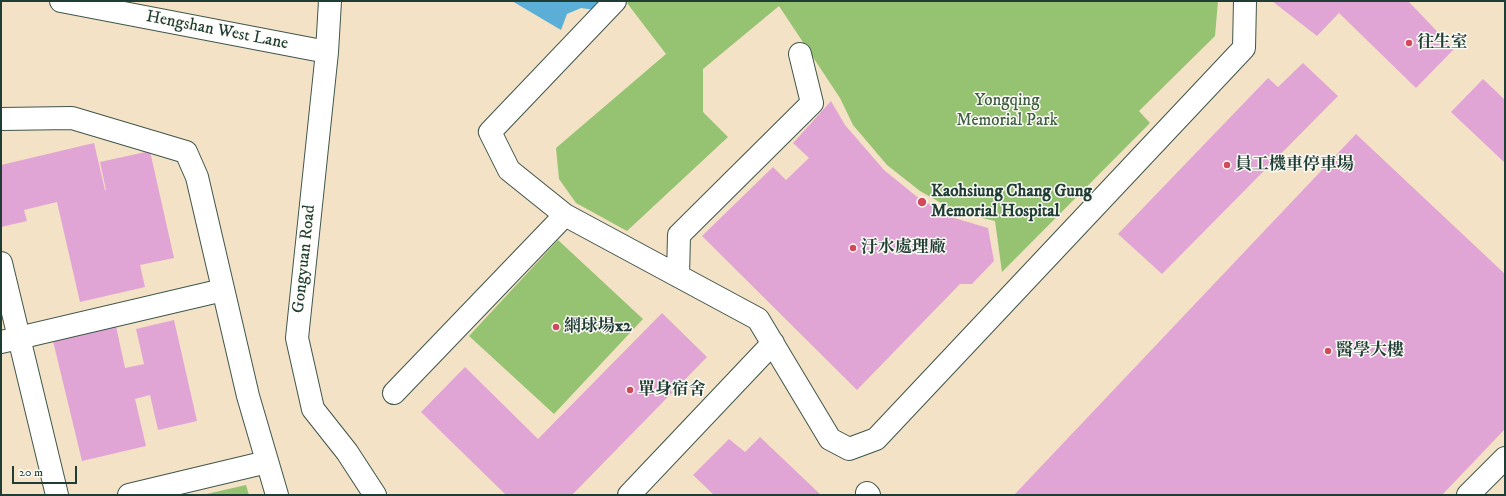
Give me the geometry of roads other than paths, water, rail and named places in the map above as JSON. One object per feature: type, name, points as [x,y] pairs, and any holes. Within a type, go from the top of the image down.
[{"type":"street","name":"Hengshan West Lane","points":[[61,1],[327,52]]},
{"type":"street","name":"Gongyuan Road","points":[[330,1],[327,52],[297,338],[313,408],[347,452],[375,495]]},
{"type":"street","points":[[615,1],[490,132],[509,170],[565,215],[758,319],[830,439],[849,448],[876,439],[1244,48],[1245,1]]},
{"type":"street","points":[[678,276],[679,236],[812,103],[800,54]]},
{"type":"street","points":[[1,119],[72,118],[186,152],[197,177],[248,396],[277,495]]},
{"type":"street","points":[[394,393],[565,215]]},
{"type":"street","points":[[1,263],[10,340],[57,495]]},
{"type":"street","points":[[10,340],[223,290]]},
{"type":"street","points":[[629,495],[773,343]]},
{"type":"street","points":[[1468,495],[1505,458]]},
{"type":"street","points":[[129,495],[267,462]]},
{"type":"water","points":[[512,1],[607,1],[601,11],[581,8],[567,14],[561,30]]},
{"type":"place","name":"往生室","points":[[1409,43]]},
{"type":"place","name":"員工機車停車場","points":[[1227,165]]},
{"type":"place","name":"Kaohsiung Chang Gung Memorial Hospital","points":[[922,202]]},
{"type":"place","name":"汙水處理廠","points":[[853,248]]},
{"type":"place","name":"網球場x2","points":[[556,327]]},
{"type":"place","name":"醫學大樓","points":[[1328,351]]},
{"type":"place","name":"單身宿舍","points":[[630,390]]},
{"type":"park label","name":"Yongqing Memorial Park","points":[[1007,111]]}]
